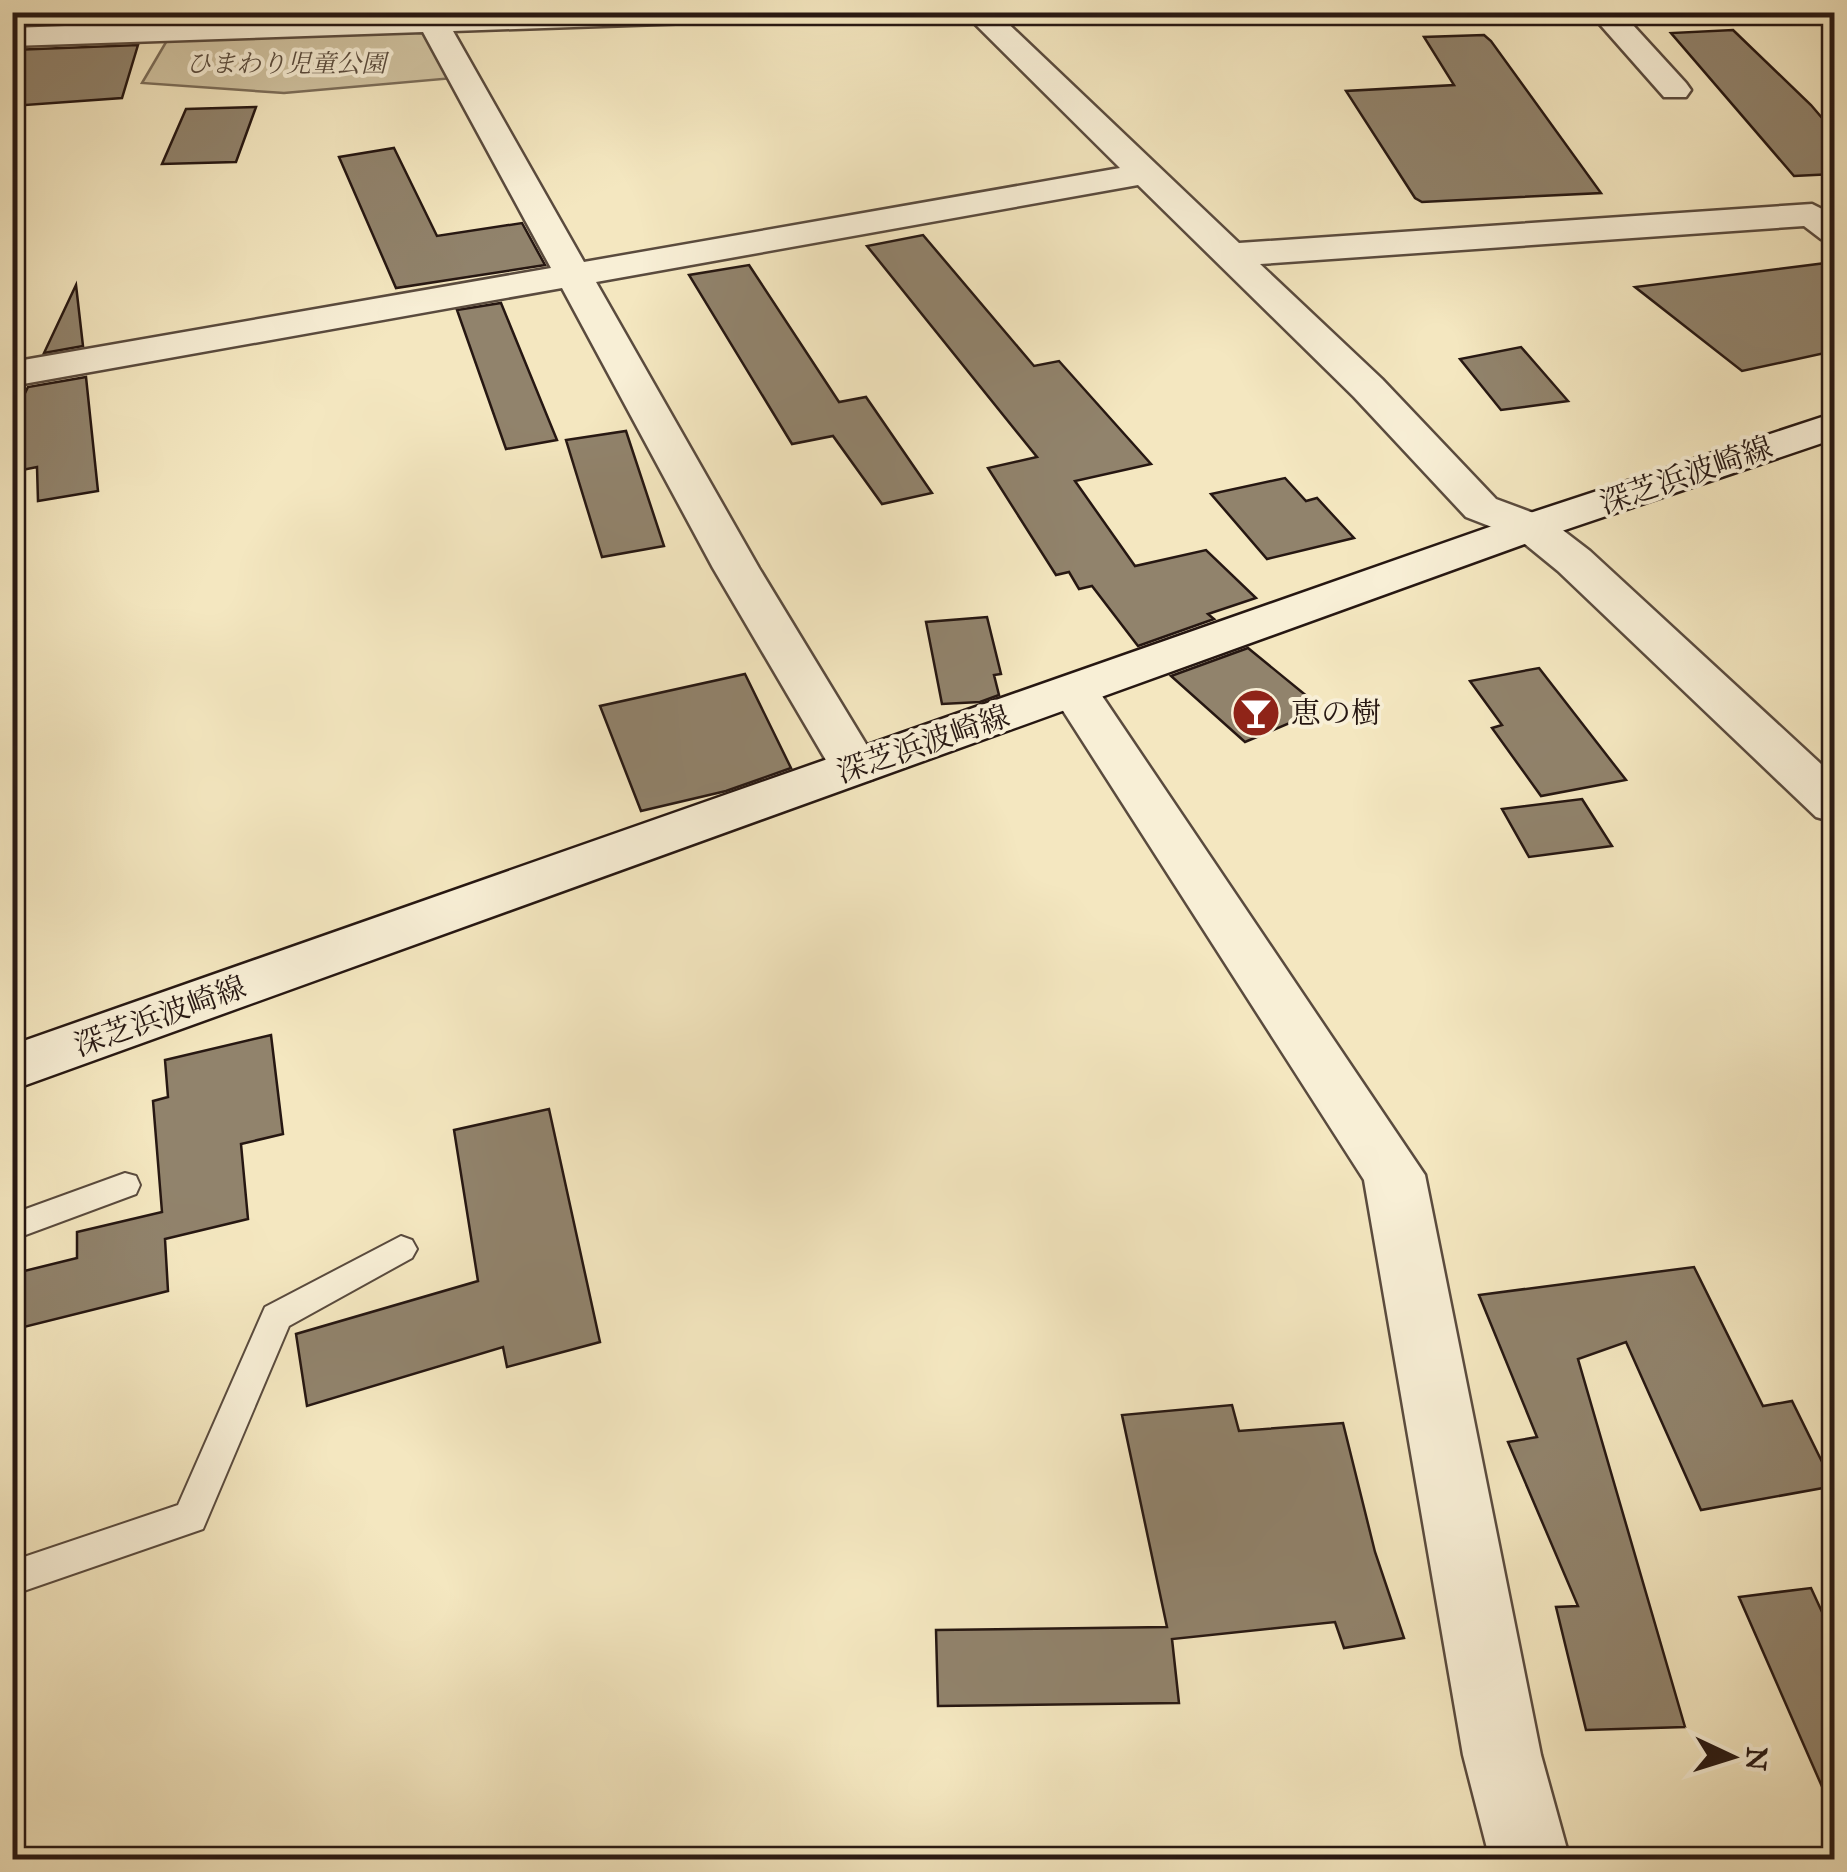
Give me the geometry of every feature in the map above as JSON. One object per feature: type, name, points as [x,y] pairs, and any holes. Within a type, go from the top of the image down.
[{"type":"street","points":[[12,36],[749,12]]},
{"type":"street","points":[[978,12],[1368,388],[1482,508],[1531,527],[1574,561],[1834,805]]},
{"type":"street","points":[[1604,12],[1675,90]]},
{"type":"street","points":[[432,21],[736,568],[855,767]]},
{"type":"street","points":[[12,374],[1143,174]]},
{"type":"street","points":[[1228,255],[1812,215],[1834,231]]},
{"type":"street","name":"深芝浜波崎線","points":[[12,1068],[1531,527],[1834,425]]},
{"type":"street","points":[[1075,692],[1394,1175],[1502,1755],[1530,1860]]},
{"type":"lane","points":[[12,1227],[125,1185]]},
{"type":"lane","points":[[12,1578],[190,1516],[278,1317],[401,1249]]},
{"type":"green space","name":"ひまわり児童公園","points":[[417,27],[436,44],[454,78],[284,93],[142,83],[169,37]]},
{"type":"building","points":[[1733,30],[1834,132],[1834,174],[1794,176],[1671,33]]},
{"type":"building","points":[[1484,35],[1601,193],[1422,202],[1415,198],[1346,91],[1454,85],[1424,37]]},
{"type":"building","points":[[138,45],[122,98],[12,106],[12,50]]},
{"type":"building","points":[[256,107],[236,162],[162,164],[186,109]]},
{"type":"building","points":[[394,148],[437,236],[522,223],[545,265],[396,288],[339,157]]},
{"type":"building","points":[[923,235],[1034,366],[1059,361],[1151,464],[1075,481],[1135,566],[1206,550],[1256,598],[1208,614],[1214,619],[1138,646],[1092,586],[1079,589],[1069,572],[1056,575],[988,468],[1037,457],[867,246]]},
{"type":"building","points":[[1834,262],[1834,351],[1742,371],[1635,287]]},
{"type":"building","points":[[749,265],[839,402],[866,397],[932,493],[882,504],[833,436],[792,444],[689,275]]},
{"type":"building","points":[[76,285],[83,346],[44,353]]},
{"type":"building","points":[[501,303],[557,440],[506,449],[457,310]]},
{"type":"building","points":[[1521,347],[1568,401],[1501,410],[1460,359]]},
{"type":"building","points":[[86,377],[98,491],[38,501],[37,467],[12,472],[12,420],[28,387]]},
{"type":"building","points":[[626,431],[664,546],[602,557],[566,440]]},
{"type":"building","points":[[1285,478],[1306,501],[1317,498],[1354,538],[1267,559],[1211,494]]},
{"type":"building","points":[[987,617],[1001,674],[994,675],[999,695],[980,702],[942,704],[926,622]]},
{"type":"building","points":[[1248,648],[1314,702],[1296,710],[1304,717],[1245,742],[1171,676]]},
{"type":"building","points":[[1539,668],[1626,780],[1541,796],[1492,728],[1502,725],[1470,681]]},
{"type":"building","points":[[745,674],[791,768],[726,791],[641,811],[600,706]]},
{"type":"building","points":[[1582,799],[1612,846],[1529,857],[1502,809]]},
{"type":"building","points":[[271,1035],[283,1134],[241,1144],[248,1219],[165,1239],[168,1291],[12,1330],[12,1274],[77,1258],[77,1232],[162,1212],[153,1101],[168,1097],[165,1060]]},
{"type":"building","points":[[549,1109],[600,1342],[507,1367],[503,1347],[307,1406],[296,1334],[478,1281],[454,1130]]},
{"type":"building","points":[[1694,1267],[1763,1406],[1792,1401],[1834,1486],[1701,1510],[1626,1342],[1578,1359],[1685,1727],[1586,1730],[1556,1607],[1578,1606],[1508,1442],[1537,1437],[1479,1295]]},
{"type":"building","points":[[1232,1405],[1239,1431],[1343,1423],[1375,1552],[1404,1638],[1344,1648],[1335,1622],[1172,1639],[1179,1703],[938,1706],[936,1630],[1167,1627],[1122,1415]]},
{"type":"building","points":[[1811,1588],[1834,1638],[1834,1814],[1739,1597]]},
{"type":"place","name":"恵の樹","points":[[1256,713]]}]
